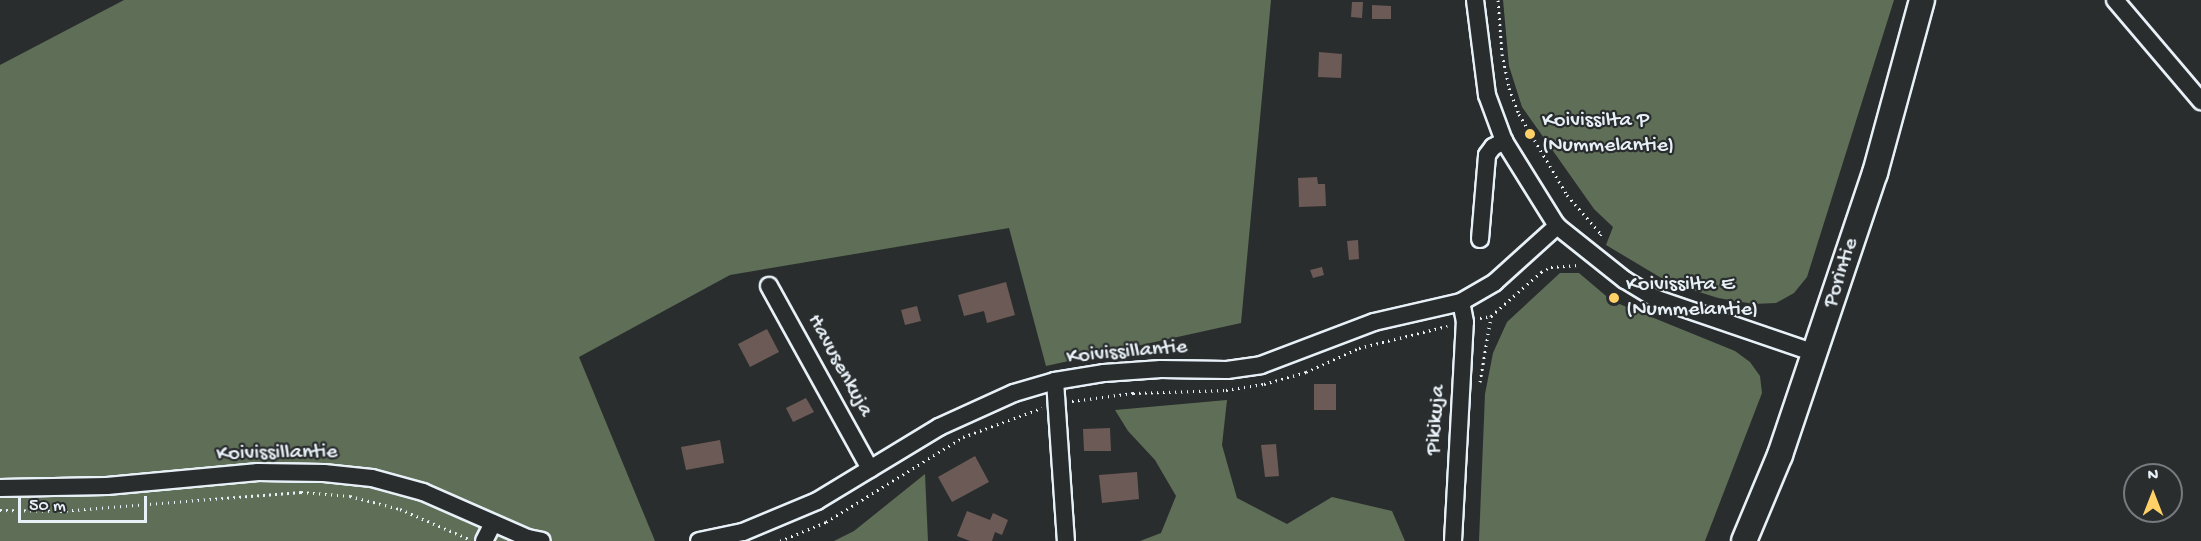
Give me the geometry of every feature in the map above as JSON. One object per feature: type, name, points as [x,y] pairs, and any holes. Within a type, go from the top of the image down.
[{"type":"highway","name":"Porintie","points":[[1744,541],[1780,455],[1875,173],[1922,0]]},
{"type":"street","points":[[1475,0],[1487,95],[1504,141],[1557,226],[1625,280],[1657,298],[1815,353]]},
{"type":"street","points":[[2115,0],[2201,101]]},
{"type":"street","points":[[1479,239],[1487,155],[1493,147],[1504,141]]},
{"type":"street","name":"Koivissillantie","points":[[699,541],[743,532],[807,505],[976,408],[1055,381],[1115,372],[1161,369],[1227,370],[1262,365],[1374,322],[1461,302],[1495,282],[1557,226]]},
{"type":"street","name":"Havusenkuja","points":[[769,286],[870,469]]},
{"type":"street","name":"Pikikuja","points":[[1453,541],[1465,322],[1461,302]]},
{"type":"street","points":[[1055,381],[1066,541]]},
{"type":"street","name":"Koivissillantie","points":[[0,488],[107,486],[258,472],[324,473],[372,478],[423,492],[493,523],[542,541]]},
{"type":"street","points":[[484,541],[493,523]]},
{"type":"path","points":[[780,541],[826,522],[963,436],[1057,403],[1133,393],[1226,390],[1264,384],[1306,372],[1359,348],[1491,316],[1540,272],[1551,267],[1579,265],[1590,253],[1601,234],[1552,174],[1519,114],[1509,88],[1502,54],[1498,0]]},
{"type":"path","points":[[0,510],[60,511],[301,492],[350,496],[400,508],[475,541]]},
{"type":"green space","points":[[124,0],[1271,0],[1241,323],[1046,366],[1009,228],[730,275],[579,357],[655,541],[0,541],[0,65]]},
{"type":"green space","points":[[1503,0],[1894,0],[1807,277],[1794,293],[1776,303],[1754,304],[1718,298],[1668,282],[1606,245],[1613,227],[1594,209],[1522,107],[1509,66]]},
{"type":"green space","points":[[1560,273],[1579,273],[1612,301],[1735,351],[1750,362],[1760,376],[1762,393],[1705,541],[1479,541],[1485,394],[1493,353],[1507,322]]},
{"type":"green space","points":[[1227,400],[1222,445],[1237,498],[1287,524],[1332,497],[1392,511],[1405,541],[1140,541],[1161,533],[1176,496],[1155,460],[1128,431],[1115,410]]},
{"type":"green space","points":[[925,474],[928,541],[834,541],[854,531]]},
{"type":"building","points":[[1352,2],[1363,2],[1362,18],[1351,17]]},
{"type":"building","points":[[1372,5],[1391,6],[1391,19],[1372,19]]},
{"type":"building","points":[[1319,52],[1342,54],[1341,78],[1318,77]]},
{"type":"building","points":[[1317,177],[1318,184],[1325,184],[1326,206],[1299,207],[1298,178]]},
{"type":"building","points":[[1358,240],[1359,259],[1349,260],[1347,241]]},
{"type":"building","points":[[1322,267],[1324,275],[1313,278],[1310,270]]},
{"type":"building","points":[[1006,282],[1015,315],[987,323],[984,311],[964,316],[958,295]]},
{"type":"building","points":[[917,306],[921,321],[905,325],[901,310]]},
{"type":"building","points":[[767,329],[779,352],[750,367],[738,344]]},
{"type":"building","points":[[1314,384],[1336,384],[1336,410],[1314,410]]},
{"type":"building","points":[[806,398],[814,412],[793,422],[786,408]]},
{"type":"building","points":[[1110,428],[1111,451],[1084,451],[1083,429]]},
{"type":"building","points":[[720,440],[724,463],[686,470],[681,447]]},
{"type":"building","points":[[1276,444],[1279,476],[1265,477],[1261,445]]},
{"type":"building","points":[[975,456],[989,482],[952,502],[938,477]]},
{"type":"building","points":[[1137,472],[1139,499],[1102,503],[1099,475]]},
{"type":"building","points":[[967,511],[990,520],[993,513],[1008,520],[1002,535],[995,532],[992,541],[970,541],[957,536]]},
{"type":"place","name":"Koivissilta P (Nummelantie)","points":[[1530,134]]},
{"type":"place","name":"Koivissilta E (Nummelantie)","points":[[1614,298]]}]
